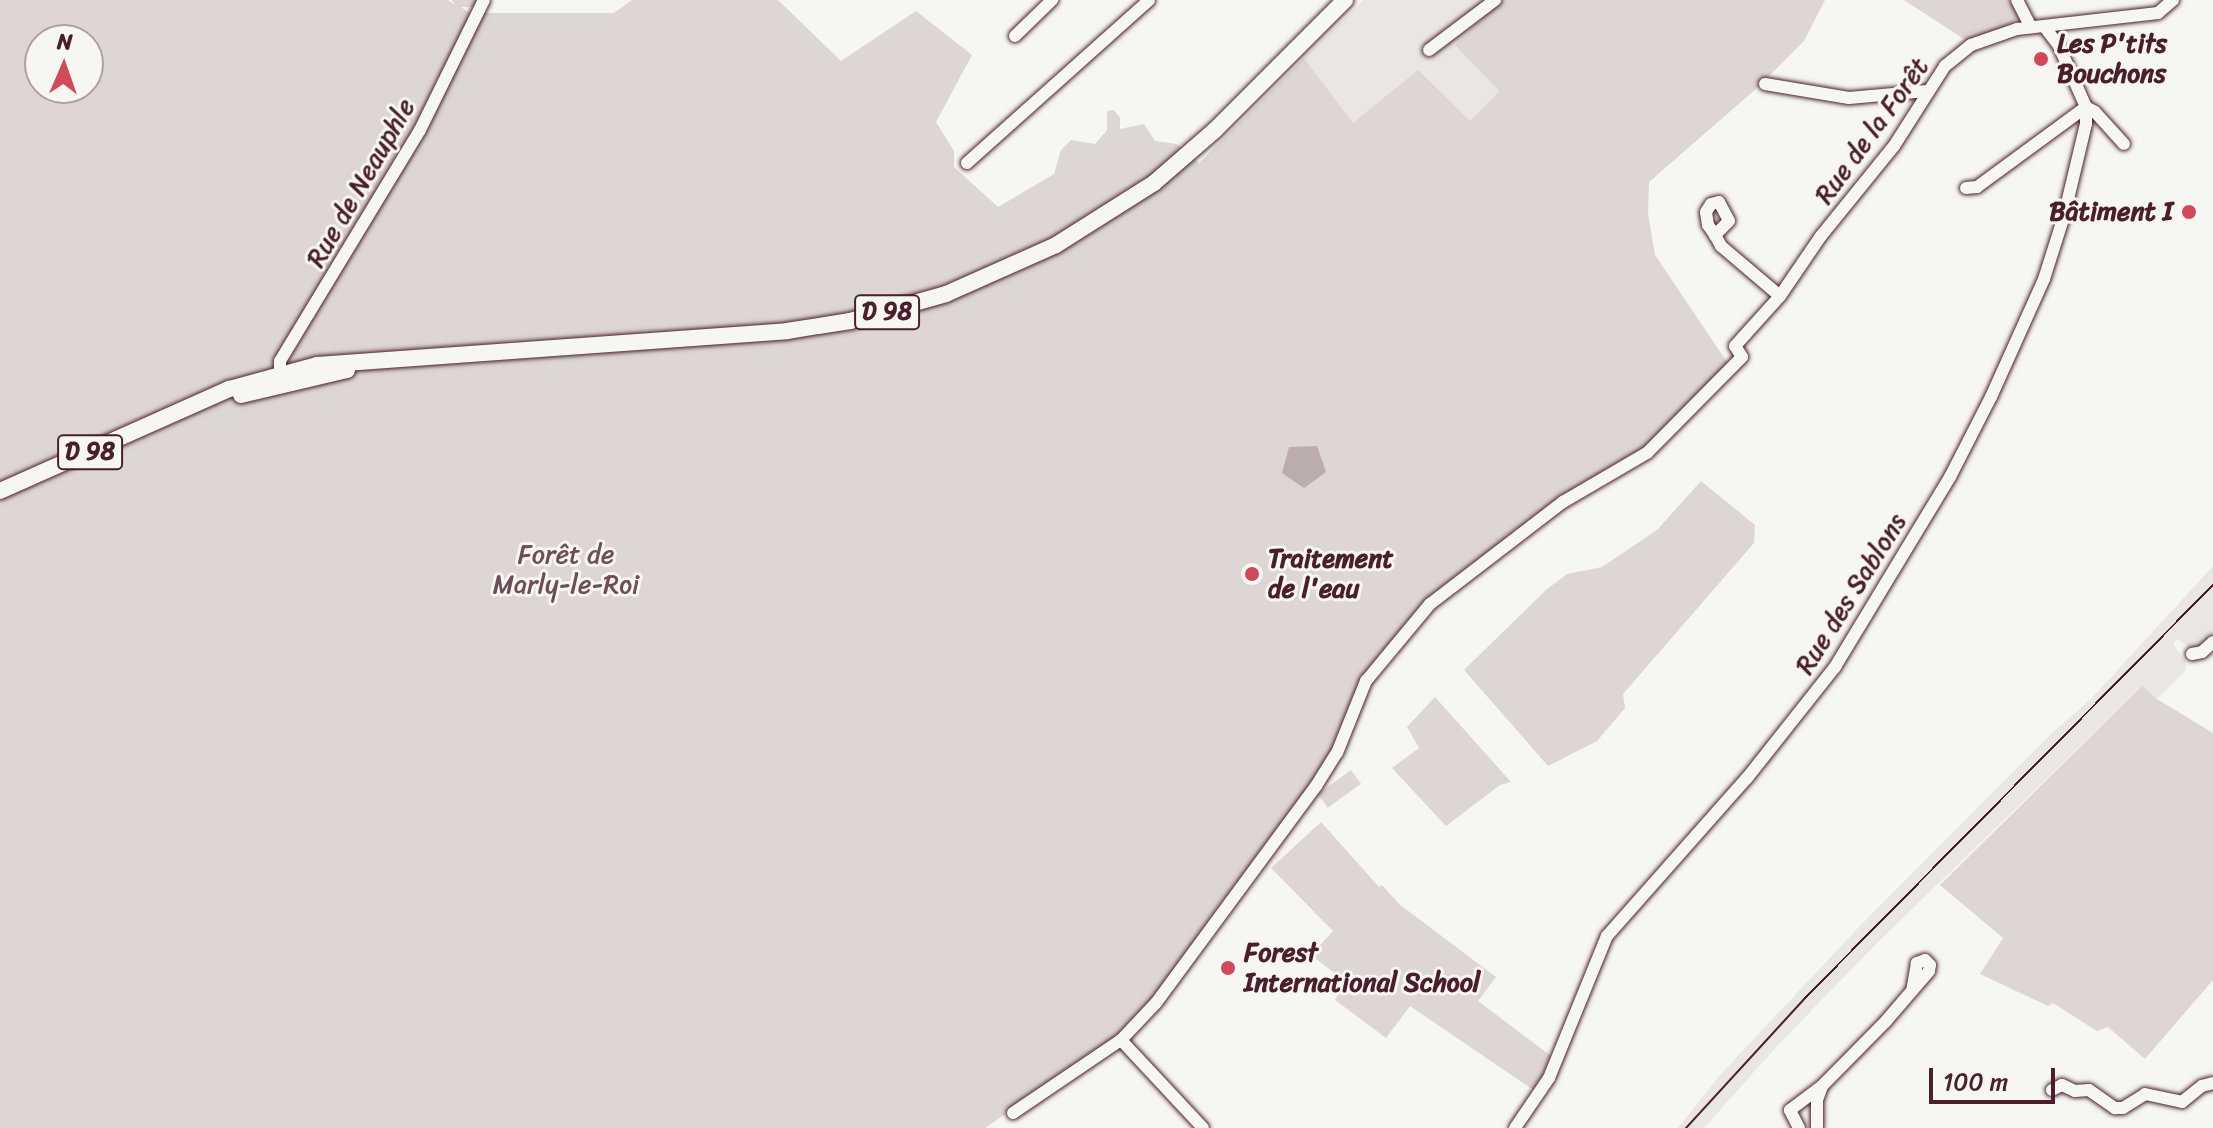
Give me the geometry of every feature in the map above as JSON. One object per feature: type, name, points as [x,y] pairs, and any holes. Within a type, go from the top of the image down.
[{"type":"main road","name":"D 98","points":[[0,491],[238,386],[279,379],[330,363],[787,331],[880,314],[964,287],[1075,235],[1154,183],[1215,130],[1345,0]]},
{"type":"street","name":"Rue de Neauphle","points":[[279,379],[280,361],[420,130],[484,0]]},
{"type":"street","points":[[1015,36],[1052,0]]},
{"type":"street","points":[[967,163],[1149,0]]},
{"type":"street","points":[[1429,50],[1495,0]]},
{"type":"street","points":[[2017,0],[2031,27]]},
{"type":"street","name":"Rue de la Forêt","points":[[1121,1040],[1156,1003],[1316,786],[1337,753],[1366,681],[1396,642],[1430,604],[1563,502],[1647,453],[1742,357],[1735,346],[1780,296],[1821,236],[1894,146],[1945,66],[1971,45],[2031,27],[2046,29],[2158,13],[2173,0]]},
{"type":"street","points":[[2046,29],[2059,46],[2086,107],[2095,112],[2124,144]]},
{"type":"street","points":[[1765,84],[1849,98],[1927,91]]},
{"type":"street","points":[[1966,188],[1977,187],[2086,107]]},
{"type":"street","name":"Rue des Sablons","points":[[1515,1128],[1554,1068],[1607,936],[1756,769],[1835,667],[1950,477],[2012,354],[2044,279],[2080,154],[2086,107]]},
{"type":"street","points":[[1715,235],[1744,269],[1780,296]]},
{"type":"street","points":[[2192,654],[2202,652],[2213,642]]},
{"type":"street","points":[[1799,1128],[1790,1110],[1822,1086],[1912,990]]},
{"type":"street","points":[[1013,1113],[1121,1040],[1203,1128]]},
{"type":"street","points":[[2052,1090],[2062,1085],[2075,1091],[2089,1090],[2119,1109],[2145,1094],[2182,1102],[2202,1086],[2213,1083]]},
{"type":"street","points":[[1817,1128],[1817,1100],[1822,1086]]},
{"type":"shaded area","points":[[1364,0],[1502,0],[1456,45],[1499,91],[1470,121],[1353,123],[1304,58]]},
{"type":"shaded area","points":[[1317,446],[1326,472],[1304,488],[1282,473],[1289,447]]},
{"type":"shaded area","points":[[2213,566],[2213,634],[2208,644],[2193,650],[2178,639],[2173,644],[2186,662],[2185,671],[2157,699],[2142,686],[1878,942],[1777,1046],[1704,1128],[1678,1128],[1720,1075],[1855,931],[2051,734],[2093,697]]},
{"type":"green space","name":"Forêt de Marly-le-Roi","points":[[0,0],[448,0],[455,5],[452,0],[483,0],[478,7],[461,7],[470,13],[614,13],[632,0],[778,0],[841,61],[916,11],[972,55],[936,122],[954,151],[954,167],[998,207],[1054,174],[1061,150],[1071,140],[1095,144],[1107,130],[1107,111],[1114,110],[1120,118],[1120,129],[1144,124],[1155,141],[1177,144],[1199,163],[1304,58],[1353,123],[1418,70],[1470,121],[1499,91],[1455,45],[1502,0],[1825,0],[1804,41],[1757,88],[1649,182],[1648,214],[1655,255],[1731,368],[1640,454],[1426,601],[1367,673],[1335,752],[1153,1000],[1117,1037],[985,1128],[0,1128]]},
{"type":"green space","points":[[1904,0],[2012,0],[2020,16],[2002,30],[1970,43]]},
{"type":"green space","points":[[1701,481],[1755,525],[1754,543],[1623,694],[1625,708],[1597,741],[1548,766],[1464,670],[1547,589],[1567,574],[1602,567],[1657,530]]},
{"type":"green space","points":[[2142,686],[2157,699],[2213,733],[2213,980],[2145,1059],[2108,1027],[2097,1031],[2053,1003],[2048,1006],[1980,974],[2003,938],[1940,885]]},
{"type":"green space","points":[[1435,697],[1511,782],[1500,785],[1446,826],[1392,768],[1419,748],[1407,727]]},
{"type":"green space","points":[[1351,770],[1361,784],[1328,808],[1318,794]]},
{"type":"green space","points":[[1321,822],[1379,887],[1382,885],[1399,904],[1496,977],[1478,1001],[1551,1056],[1535,1091],[1410,1006],[1386,1038],[1335,1000],[1346,982],[1311,955],[1333,931],[1271,868]]},
{"type":"tram line","points":[[1686,1128],[1805,998],[2213,585]]},
{"type":"place","name":"Les P'tits Bouchons","points":[[2041,59]]},
{"type":"place","name":"Bâtiment I","points":[[2189,212]]},
{"type":"place","name":"Traitement de l'eau","points":[[1252,574]]},
{"type":"place","name":"Forest International School","points":[[1228,968]]}]
